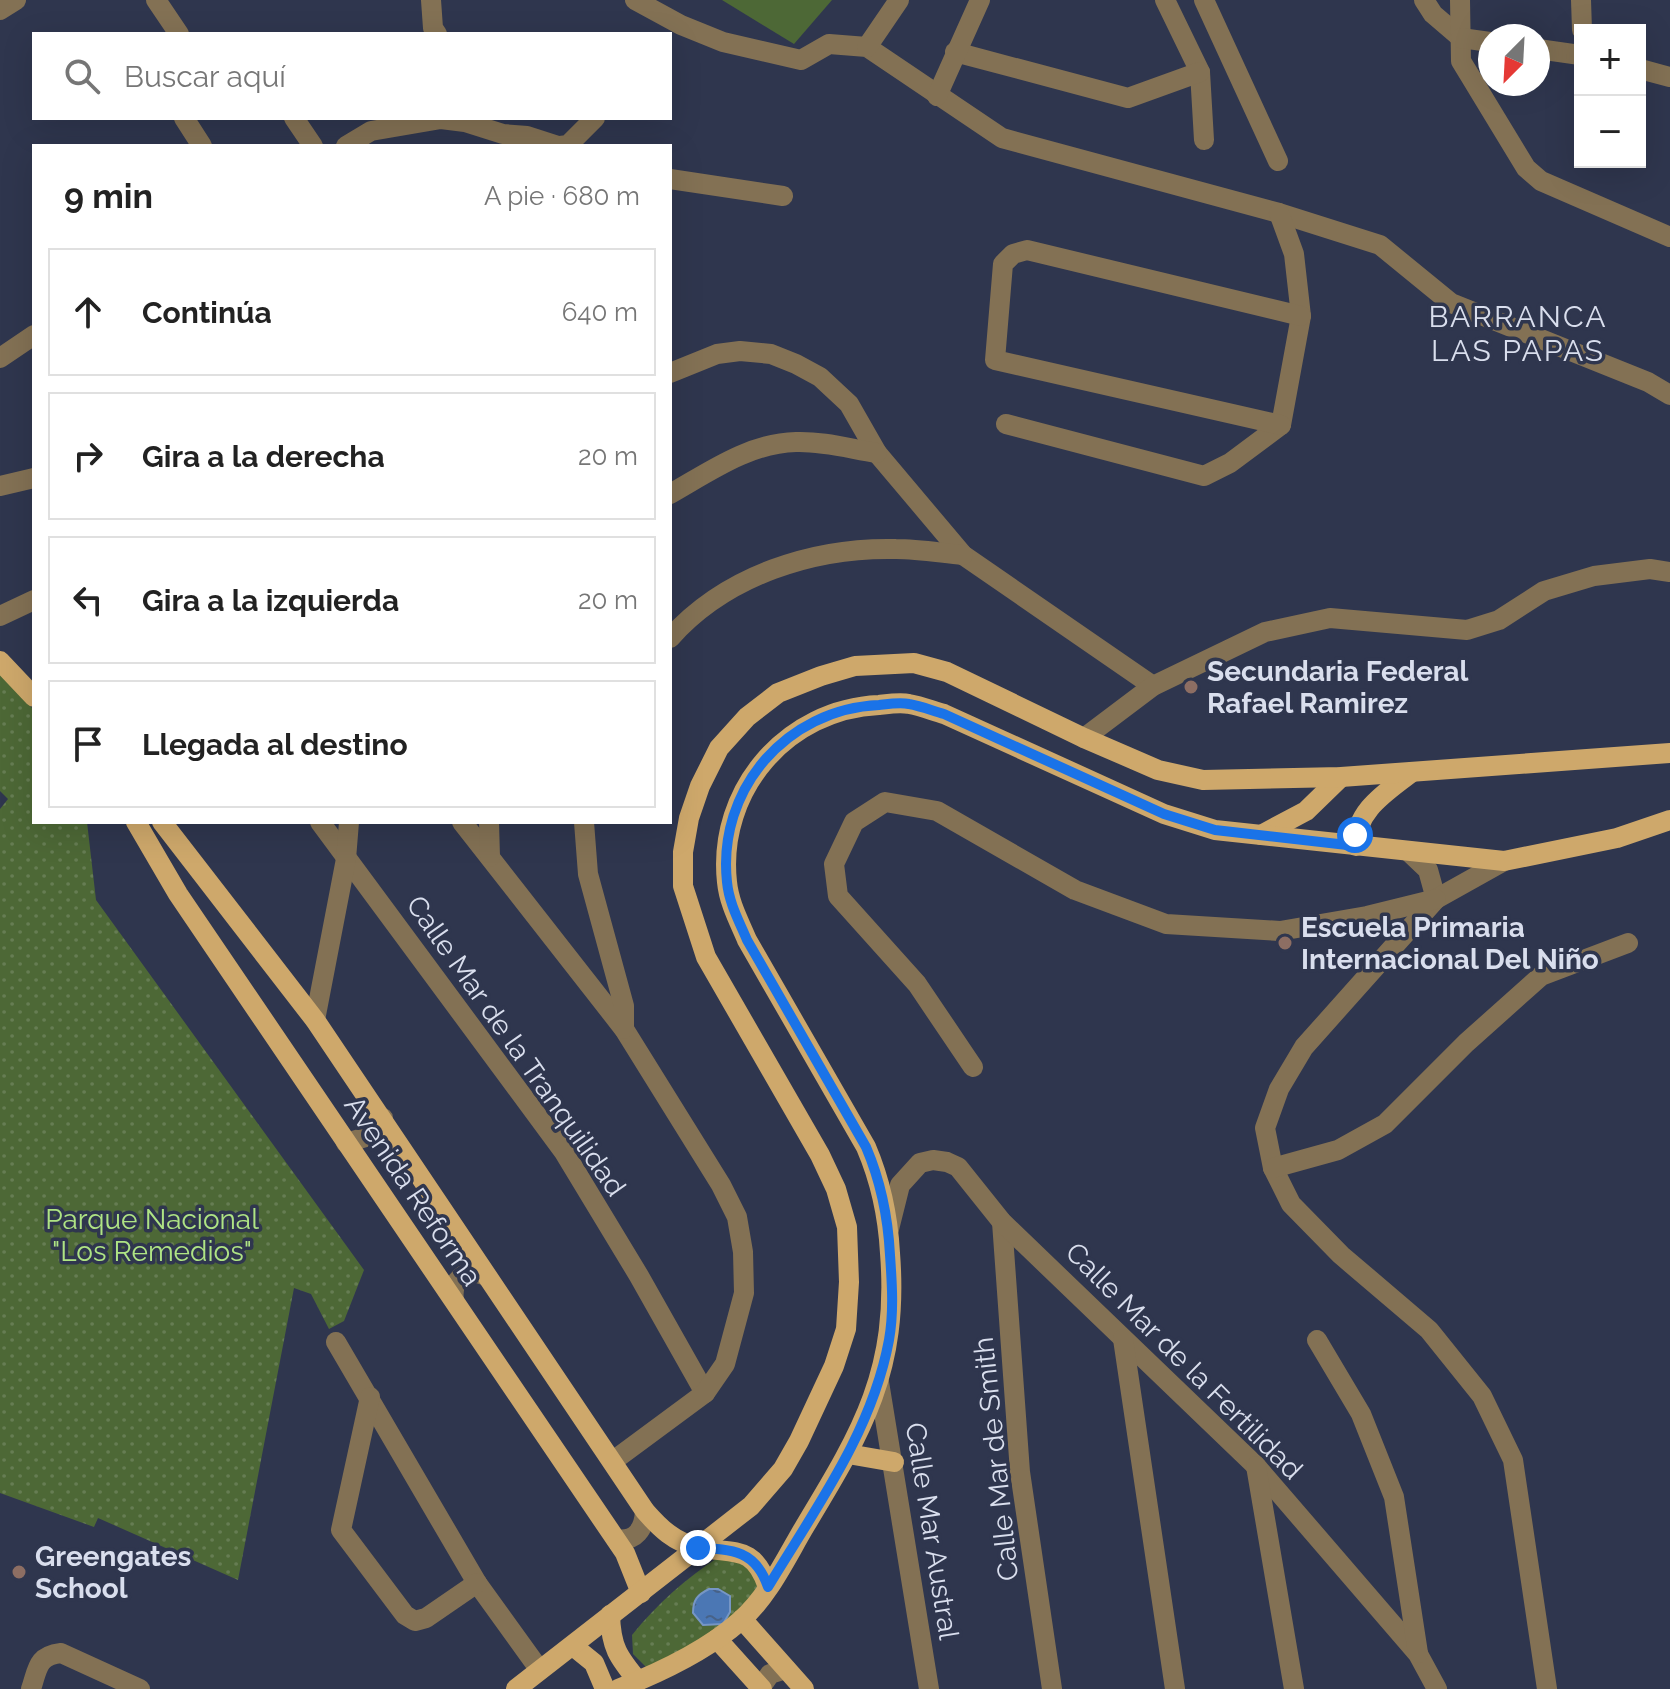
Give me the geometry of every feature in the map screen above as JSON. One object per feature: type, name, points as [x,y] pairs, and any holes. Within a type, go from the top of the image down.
[{"type":"main road","points":[[0,661],[32,695]]},
{"type":"main road","points":[[516,1689],[759,1498],[794,1451],[834,1366],[846,1329],[849,1282],[847,1227],[836,1189],[820,1155],[706,957],[683,886],[683,852],[689,818],[700,786],[719,748],[747,717],[778,693],[855,666],[914,663],[947,672],[1158,770],[1203,780],[1341,777],[1670,753]]},
{"type":"main road","points":[[618,1689],[717,1639],[742,1619],[768,1587],[848,1454],[879,1382],[890,1338],[893,1288],[889,1229],[879,1177],[866,1147],[747,940],[733,909],[727,885],[728,827],[736,805],[757,769],[806,724],[854,706],[908,704],[944,714],[1164,814],[1215,830],[1356,846],[1504,861],[1617,838],[1670,820]]},
{"type":"main road","points":[[1356,846],[1355,835],[1367,810],[1412,772]]},
{"type":"main road","points":[[1261,835],[1306,811],[1341,777]]},
{"type":"main road","name":"Avenida Reforma","points":[[137,824],[178,894],[616,1539],[631,1565],[641,1593]]},
{"type":"main road","name":"Avenida Reforma","points":[[164,824],[315,1020],[645,1511],[662,1531],[677,1540],[698,1548],[743,1554],[763,1572],[768,1587]]},
{"type":"main road","points":[[848,1454],[894,1462]]},
{"type":"main road","points":[[610,1615],[611,1639],[616,1654],[638,1681]]},
{"type":"main road","points":[[742,1619],[804,1689]]},
{"type":"main road","points":[[717,1639],[762,1688]]},
{"type":"main road","points":[[573,1646],[594,1663],[605,1689]]},
{"type":"street","points":[[0,10],[16,0]]},
{"type":"street","points":[[156,0],[178,32]]},
{"type":"street","points":[[431,0],[434,32]]},
{"type":"street","points":[[635,0],[675,31],[801,60],[829,44],[867,47],[1002,138],[1279,213],[1380,245],[1451,303],[1648,382],[1670,395]]},
{"type":"street","points":[[867,47],[899,0]]},
{"type":"street","points":[[937,96],[980,0]]},
{"type":"street","points":[[1165,0],[1200,72],[1204,140]]},
{"type":"street","points":[[1204,0],[1278,161]]},
{"type":"street","points":[[1424,0],[1433,14],[1461,38],[1478,40]]},
{"type":"street","points":[[1460,0],[1461,61],[1526,168],[1541,181],[1670,237]]},
{"type":"street","points":[[1581,0],[1582,24]]},
{"type":"street","points":[[1550,51],[1574,54]]},
{"type":"street","points":[[955,52],[1128,98],[1200,72]]},
{"type":"street","points":[[1646,71],[1670,77]]},
{"type":"street","points":[[185,120],[201,144]]},
{"type":"street","points":[[295,120],[312,144]]},
{"type":"street","points":[[348,144],[372,122],[418,120]]},
{"type":"street","points":[[449,120],[498,126],[553,144]]},
{"type":"street","points":[[569,144],[593,120]]},
{"type":"street","points":[[498,126],[524,144]]},
{"type":"street","points":[[672,179],[783,196]]},
{"type":"street","points":[[1006,424],[1204,476],[1230,463],[1281,425],[1301,316],[1294,254],[1279,213]]},
{"type":"street","points":[[1281,425],[995,360],[1003,264],[1013,254],[1027,250],[1301,316]]},
{"type":"street","points":[[1,355],[32,336]]},
{"type":"street","points":[[672,372],[717,354],[740,351],[771,354],[820,377],[849,404],[877,453],[963,555],[1153,686]]},
{"type":"street","points":[[672,493],[738,455],[769,445],[798,442],[877,453]]},
{"type":"street","points":[[0,486],[32,478]]},
{"type":"street","points":[[672,636],[724,593],[770,569],[832,553],[896,549],[963,555]]},
{"type":"street","points":[[1084,738],[1153,686],[1265,632],[1330,618],[1467,630],[1499,620],[1544,591],[1594,576],[1650,569],[1670,572]]},
{"type":"street","points":[[0,616],[32,601]]},
{"type":"street","points":[[973,1067],[917,984],[838,896],[834,864],[854,822],[885,802],[937,811],[1075,890],[1166,924],[1280,931],[1367,916],[1436,899],[1504,861]]},
{"type":"street","name":"Calle Mar de la Tranquilidad","points":[[321,824],[564,1152],[705,1393]]},
{"type":"street","points":[[315,1020],[346,859],[349,824]]},
{"type":"street","points":[[464,824],[624,1029],[721,1185],[737,1217],[743,1252],[744,1293],[725,1364],[705,1393],[613,1461]]},
{"type":"street","points":[[489,824],[490,857]]},
{"type":"street","points":[[584,824],[588,874],[624,1006],[624,1029]]},
{"type":"street","points":[[1408,851],[1428,870],[1436,899]]},
{"type":"street","points":[[1436,899],[1304,1047],[1279,1089],[1265,1128],[1273,1168],[1291,1204],[1341,1255],[1429,1330],[1482,1396],[1513,1460],[1547,1689]]},
{"type":"street","points":[[1273,1168],[1338,1150],[1385,1124],[1466,1043],[1541,976],[1628,943]]},
{"type":"street","points":[[346,1143],[366,1137],[383,1118]]},
{"type":"street","name":"Calle Mar de la Fertilidad","points":[[889,1229],[900,1185],[920,1163],[933,1160],[958,1167],[1002,1222],[1256,1466],[1418,1654],[1437,1689]]},
{"type":"street","name":"Calle Mar de Smith","points":[[1002,1222],[1020,1472],[1052,1689]]},
{"type":"street","points":[[454,1300],[455,1284],[460,1277],[468,1273],[484,1275]]},
{"type":"street","points":[[1123,1339],[1175,1689]]},
{"type":"street","points":[[1317,1340],[1361,1414],[1394,1497],[1423,1689]]},
{"type":"street","points":[[336,1342],[477,1583],[539,1669]]},
{"type":"street","name":"Calle Mar Austral","points":[[879,1382],[929,1689]]},
{"type":"street","points":[[370,1397],[341,1530],[405,1615],[415,1621],[426,1618],[477,1583]]},
{"type":"street","points":[[1256,1466],[1294,1689]]},
{"type":"street","points":[[616,1539],[625,1541],[641,1531],[645,1511]]},
{"type":"street","points":[[31,1689],[41,1660],[50,1654],[61,1653],[140,1689]]},
{"type":"street","points":[[762,1688],[770,1674],[786,1669]]},
{"type":"green space","points":[[722,0],[832,0],[794,44]]},
{"type":"green space","name":"Parque Nacional \"Los Remedios\"","points":[[0,674],[32,708],[32,824],[87,824],[96,900],[364,1270],[344,1321],[329,1329],[311,1294],[294,1288],[238,1580],[98,1518],[94,1527],[0,1493],[0,809],[8,799],[0,791]]},
{"type":"green space","points":[[719,1557],[753,1565],[762,1588],[729,1627],[647,1668],[633,1654],[632,1635],[672,1592]]},
{"type":"water","points":[[709,1589],[718,1589],[730,1596],[730,1612],[723,1624],[703,1625],[693,1613],[696,1598]]},
{"type":"place","name":"Secundaria Federal Rafael Ramirez","points":[[1191,687]]},
{"type":"place","name":"Escuela Primaria Internacional Del Niño","points":[[1285,943]]},
{"type":"place","name":"Greengates School","points":[[19,1572]]},
{"type":"district","name":"BARRANCA LAS PAPAS","points":[[1518,333]]},
{"type":"route","points":[[698,1548],[718,1548],[743,1554],[763,1572],[768,1587],[848,1454],[879,1382],[890,1338],[893,1288],[889,1229],[879,1177],[866,1147],[747,940],[733,909],[727,885],[728,827],[736,805],[757,769],[806,724],[854,706],[908,704],[944,714],[1164,814],[1215,830],[1356,846],[1355,835]]}]
